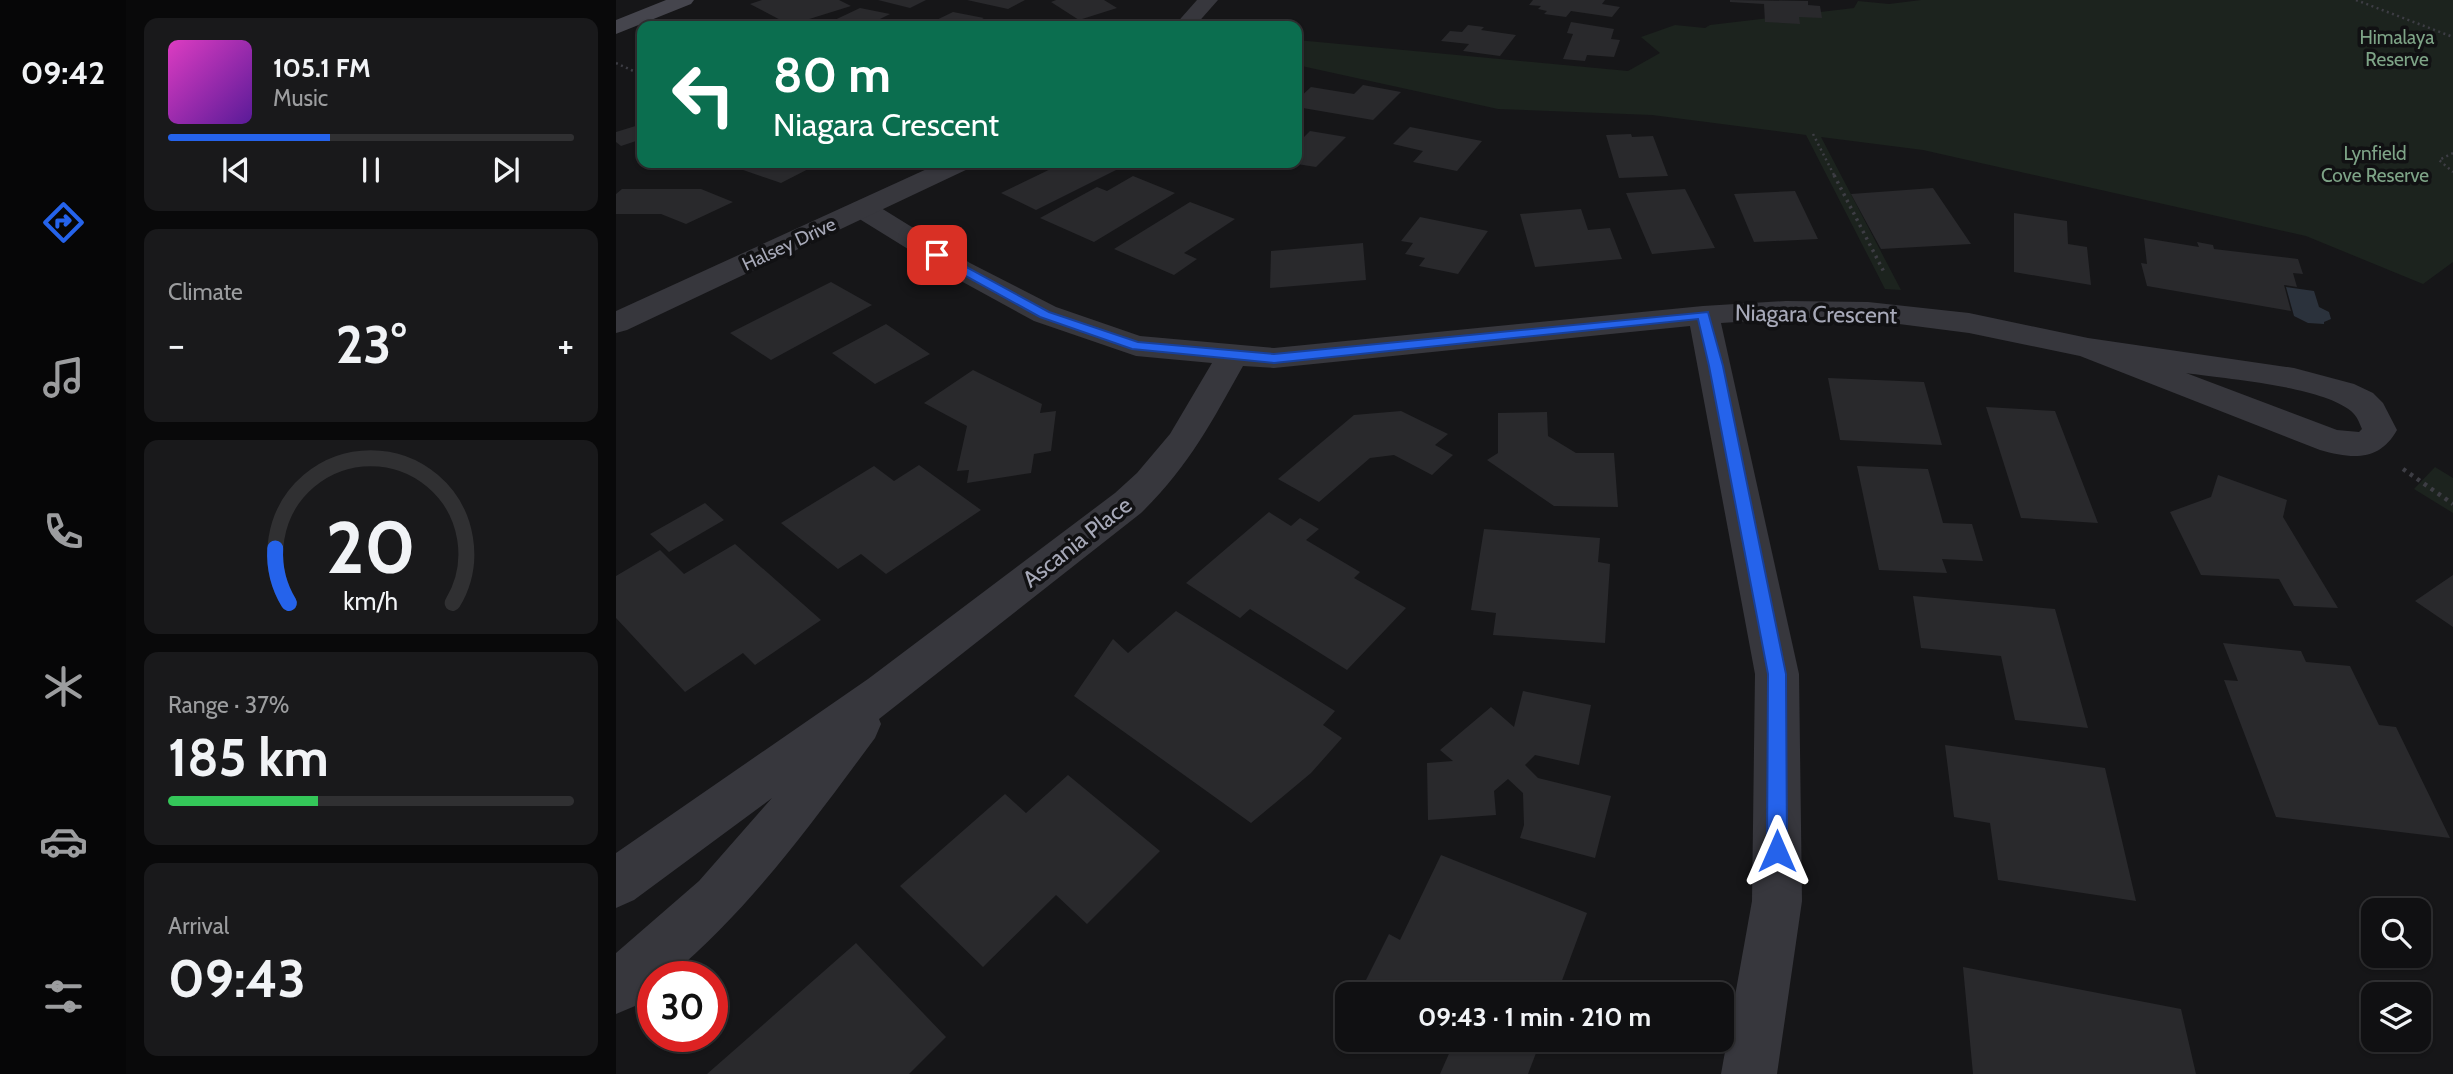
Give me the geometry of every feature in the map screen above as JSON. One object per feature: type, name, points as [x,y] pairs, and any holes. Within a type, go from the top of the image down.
[{"type":"main road","points":[[616,28],[684,0]]},
{"type":"street","points":[[1189,21],[1208,0]]},
{"type":"street","name":"Halsey Drive","points":[[616,323],[950,168]]},
{"type":"street","name":"Niagara Crescent","points":[[863,209],[960,269],[1045,314],[1136,346],[1274,358],[1703,314],[1786,310],[1868,311],[1969,323],[2088,348],[2320,385],[2361,401],[2371,411],[2380,430],[2376,439],[2370,443],[2332,441],[2088,348]]},
{"type":"street","points":[[1703,314],[1716,366],[1777,674],[1777,901],[1749,1074]]},
{"type":"street","name":"Ascania Place","points":[[616,883],[883,692],[1143,489],[1183,442],[1232,356]]},
{"type":"street","name":"Ascania Place","points":[[616,987],[664,949],[717,898],[776,830],[883,692]]},
{"type":"path","points":[[2356,0],[2453,37]]},
{"type":"path","points":[[616,62],[637,72]]},
{"type":"path","points":[[1813,134],[1889,281]]},
{"type":"path","points":[[2453,153],[2439,160],[2453,172]]},
{"type":"path","points":[[2403,469],[2453,503]]},
{"type":"green space","points":[[1921,0],[2453,0],[2453,262],[2423,284],[2306,236],[1923,150],[1821,137],[1901,290],[1885,289],[1806,135],[1652,115],[1498,109],[1302,66],[1302,40],[1628,71],[1660,53],[1641,37],[1675,25],[1705,28],[1710,25],[1854,8],[1858,1],[1889,4]]},
{"type":"green space","points":[[2435,467],[2453,478],[2453,513],[2414,489]]},
{"type":"shaded area","points":[[2286,287],[2314,291],[2319,307],[2329,312],[2331,319],[2324,324],[2308,323],[2294,316]]},
{"type":"building","points":[[762,0],[839,0],[851,6],[803,21],[782,21],[750,4]]},
{"type":"building","points":[[878,0],[926,0],[910,8]]},
{"type":"building","points":[[967,0],[1025,0],[1008,9]]},
{"type":"building","points":[[1104,0],[1117,8],[1079,20],[1051,2]]},
{"type":"building","points":[[1533,0],[1605,0],[1602,4],[1620,7],[1612,17],[1571,11],[1566,17],[1544,14],[1547,11],[1538,9],[1541,6],[1529,5]]},
{"type":"building","points":[[1730,0],[1808,1],[1808,5],[1820,6],[1822,18],[1799,17],[1800,24],[1765,22],[1764,4]]},
{"type":"building","points":[[860,8],[890,14],[876,21],[833,21]]},
{"type":"building","points":[[953,12],[984,18],[978,21],[934,21]]},
{"type":"building","points":[[1571,22],[1614,29],[1611,39],[1620,40],[1614,57],[1587,55],[1585,61],[1563,59],[1573,34],[1567,33]]},
{"type":"building","points":[[1468,25],[1484,27],[1481,30],[1516,35],[1500,56],[1463,51],[1469,44],[1441,41],[1450,31],[1462,32]]},
{"type":"building","points":[[1363,85],[1401,92],[1373,120],[1302,108],[1302,95],[1311,87],[1354,94]]},
{"type":"building","points":[[637,126],[637,141],[621,146],[616,142],[616,132]]},
{"type":"building","points":[[1410,127],[1482,141],[1457,171],[1413,162],[1423,151],[1393,144]]},
{"type":"building","points":[[1310,131],[1346,137],[1316,167],[1302,165],[1302,139]]},
{"type":"building","points":[[1631,134],[1632,137],[1653,136],[1668,176],[1619,178],[1606,135]]},
{"type":"building","points":[[738,168],[810,168],[781,183]]},
{"type":"building","points":[[1053,168],[1120,168],[1036,210],[1001,193]]},
{"type":"building","points":[[1133,176],[1175,193],[1094,242],[1040,218],[1097,187],[1107,191]]},
{"type":"building","points":[[1933,188],[1971,244],[1881,249],[1851,194]]},
{"type":"building","points":[[622,189],[701,189],[733,202],[686,224],[661,214],[616,214],[616,194]]},
{"type":"building","points":[[1685,189],[1715,248],[1652,254],[1626,193]]},
{"type":"building","points":[[1795,191],[1818,239],[1754,242],[1734,194]]},
{"type":"building","points":[[1190,202],[1235,219],[1184,253],[1197,259],[1174,275],[1114,249]]},
{"type":"building","points":[[1581,209],[1588,230],[1610,228],[1622,259],[1535,267],[1520,214]]},
{"type":"building","points":[[2014,213],[2067,221],[2068,244],[2087,247],[2091,285],[2014,272]]},
{"type":"building","points":[[1420,217],[1488,231],[1458,274],[1419,266],[1425,258],[1405,254],[1413,243],[1401,241]]},
{"type":"building","points":[[2144,238],[2199,247],[2197,242],[2213,245],[2214,249],[2298,259],[2303,274],[2293,273],[2297,287],[2284,285],[2291,311],[2147,286],[2141,263],[2147,264]]},
{"type":"building","points":[[1363,243],[1366,280],[1270,288],[1271,251]]},
{"type":"building","points":[[831,282],[872,305],[771,360],[730,333]]},
{"type":"building","points":[[886,324],[930,354],[875,384],[832,353]]},
{"type":"building","points":[[973,370],[1042,404],[1040,413],[1056,411],[1051,451],[1034,454],[1031,473],[967,483],[969,470],[957,471],[967,426],[924,403]]},
{"type":"building","points":[[1828,378],[1924,382],[1942,445],[1840,440]]},
{"type":"building","points":[[1986,407],[2055,411],[2098,523],[2021,518]]},
{"type":"building","points":[[1401,411],[1448,434],[1435,445],[1453,455],[1432,475],[1394,455],[1370,458],[1319,502],[1278,479],[1354,415]]},
{"type":"building","points":[[1547,412],[1548,436],[1576,453],[1614,453],[1618,507],[1554,506],[1487,460],[1498,453],[1498,413]]},
{"type":"building","points":[[919,465],[981,510],[886,574],[861,554],[838,569],[781,523],[874,466],[894,481]]},
{"type":"building","points":[[1857,466],[1928,469],[1943,523],[1972,524],[1983,561],[1942,559],[1947,573],[1879,570]]},
{"type":"building","points":[[2218,475],[2287,500],[2283,517],[2338,608],[2294,606],[2279,579],[2201,575],[2170,512],[2211,497]]},
{"type":"building","points":[[705,503],[724,520],[669,552],[650,534]]},
{"type":"building","points":[[1269,512],[1291,526],[1300,518],[1319,529],[1306,540],[1360,572],[1354,578],[1406,608],[1347,670],[1250,609],[1240,618],[1186,583]]},
{"type":"building","points":[[1484,529],[1600,538],[1598,562],[1610,564],[1605,643],[1493,635],[1496,613],[1471,610]]},
{"type":"building","points":[[735,544],[821,620],[755,665],[743,653],[685,692],[616,618],[616,576],[660,550],[684,574]]},
{"type":"building","points":[[2453,575],[2453,627],[2415,601]]},
{"type":"building","points":[[1913,596],[2055,609],[2088,728],[2015,720],[2001,656],[1921,648]]},
{"type":"building","points":[[1176,611],[1335,711],[1323,725],[1342,738],[1311,773],[1251,823],[1074,696],[1113,639],[1128,653]]},
{"type":"building","points":[[2223,643],[2301,651],[2306,662],[2350,666],[2379,725],[2396,727],[2450,838],[2276,817],[2224,680],[2238,681]]},
{"type":"building","points":[[1523,691],[1591,705],[1579,765],[1535,755],[1525,765],[1538,778],[1611,796],[1595,858],[1520,838],[1524,825],[1523,793],[1508,779],[1494,791],[1496,815],[1428,820],[1427,763],[1453,761],[1440,750],[1491,707],[1514,727]]},
{"type":"building","points":[[1945,745],[2105,768],[2136,901],[1998,880],[1990,823],[1954,817]]},
{"type":"building","points":[[1068,775],[1160,851],[1087,924],[1056,895],[983,967],[900,886],[1005,794],[1026,813]]},
{"type":"building","points":[[1441,855],[1587,913],[1561,982],[1365,982],[1389,934],[1400,940]]},
{"type":"building","points":[[856,943],[946,1037],[909,1074],[707,1074]]},
{"type":"building","points":[[1963,967],[2181,1009],[2196,1074],[1973,1074]]},
{"type":"building","points":[[1450,1052],[1536,1052],[1528,1074],[1440,1074]]},
{"type":"route","points":[[937,255],[1045,314],[1136,346],[1232,356],[1274,358],[1703,314],[1716,366],[1777,674],[1777,851]]},
{"type":"park label","name":"Himalaya Reserve","points":[[2397,48]]},
{"type":"park label","name":"Lynfield Cove Reserve","points":[[2375,164]]}]
